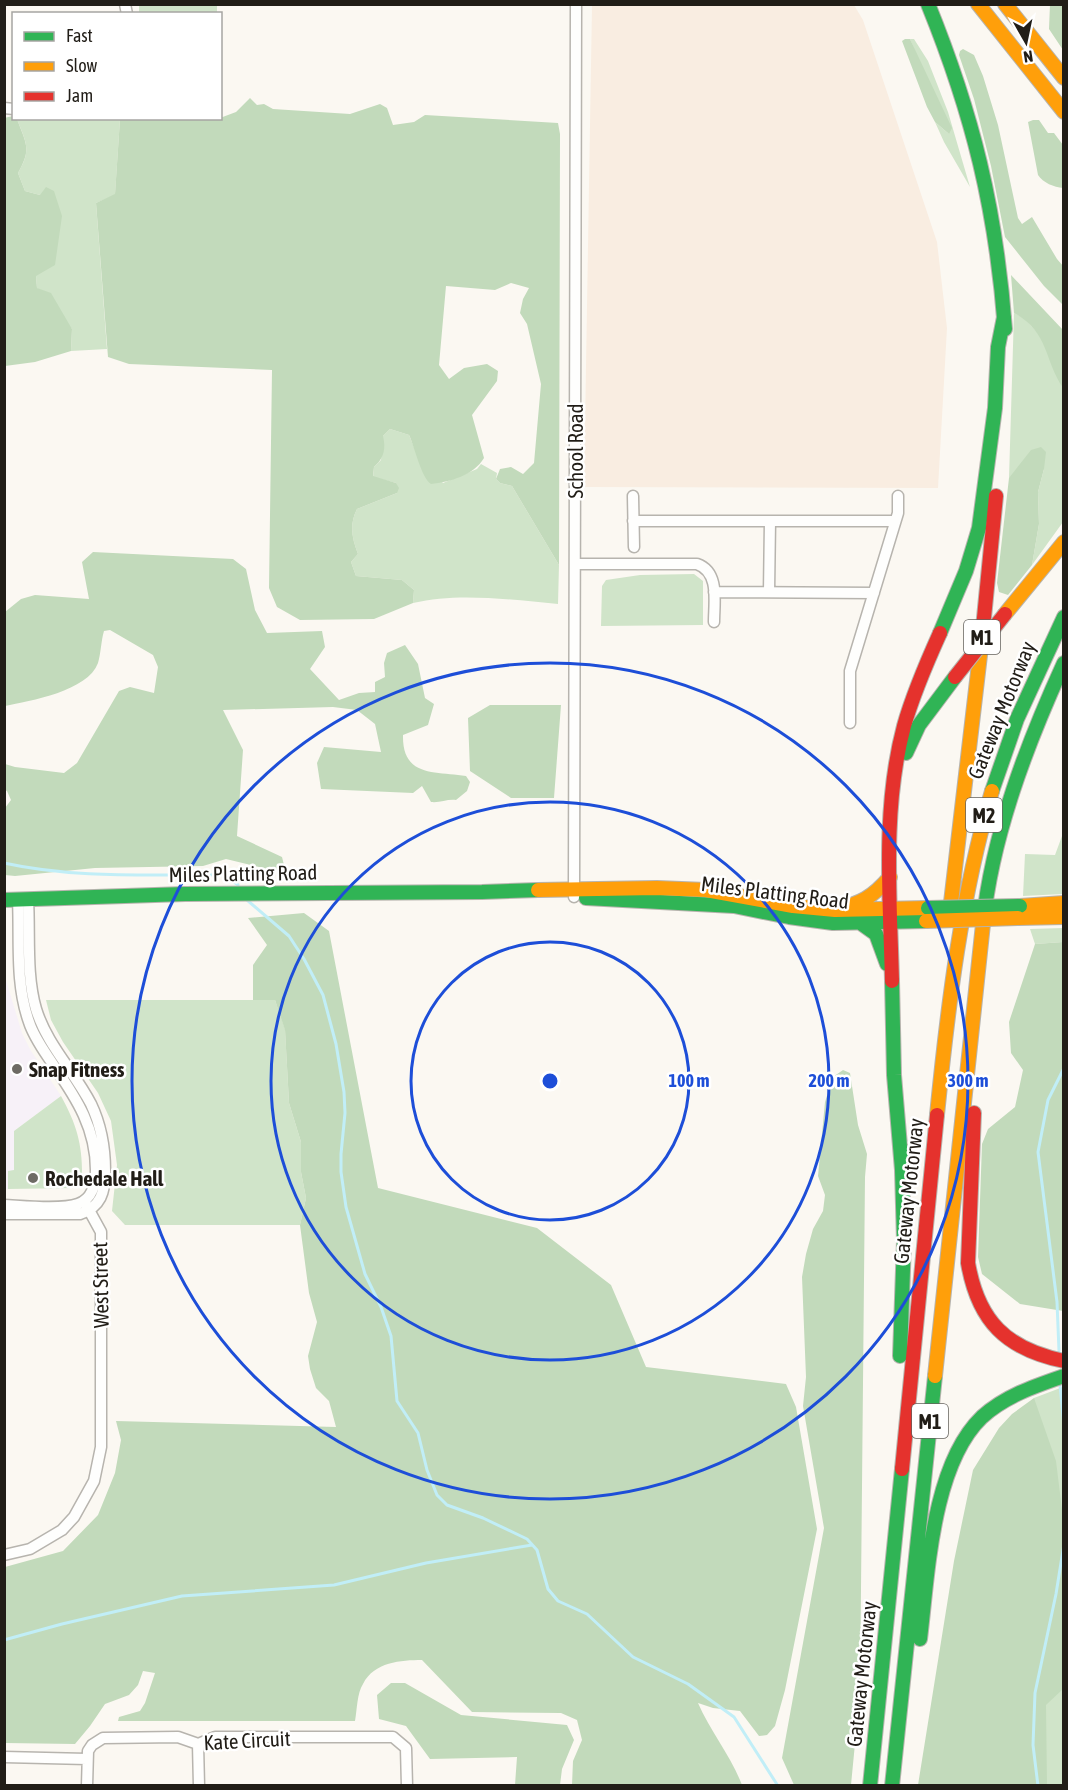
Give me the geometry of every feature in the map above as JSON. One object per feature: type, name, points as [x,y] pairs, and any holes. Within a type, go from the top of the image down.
[{"type":"main road","name":"M1","points":[[928,4],[960,82],[984,166],[999,246],[1006,379],[974,718],[947,934],[946,1024]]},
{"type":"main road","points":[[978,4],[1064,112]]},
{"type":"main road","points":[[1005,4],[1064,78]]},
{"type":"main road","points":[[908,1399],[898,1384],[904,1241],[902,1170],[894,1075],[890,877],[893,780],[903,729],[914,692],[966,571],[978,528],[995,408],[998,347],[1004,317]]},
{"type":"main road","points":[[893,780],[900,770],[919,725],[1064,542]]},
{"type":"main road","name":"Gateway Motorway","points":[[870,1785],[946,1024],[965,893],[994,780],[1024,703],[1064,617]]},
{"type":"main road","name":"Gateway Motorway","points":[[892,1785],[981,934],[1001,831],[1039,717],[1064,663]]},
{"type":"main road","points":[[835,910],[867,901],[890,877]]},
{"type":"main road","name":"Miles Platting Road","points":[[574,893],[657,888],[706,890],[794,906],[891,916],[1019,912],[1064,916]]},
{"type":"main road","name":"Miles Platting Road","points":[[17,900],[185,894],[574,893],[713,904],[811,921],[862,924],[891,916]]},
{"type":"main road","name":"Miles Platting Road","points":[[1019,912],[1064,903]]},
{"type":"main road","points":[[862,924],[876,934],[892,978]]},
{"type":"main road","points":[[965,1076],[974,1099],[968,1257],[972,1287],[982,1311],[998,1331],[1016,1346],[1037,1355],[1064,1361]]},
{"type":"main road","points":[[894,1767],[908,1738],[937,1511],[947,1471],[961,1441],[987,1412],[1012,1395],[1064,1376]]},
{"type":"street","name":"School Road","points":[[574,893],[576,4]]},
{"type":"street","points":[[633,496],[634,547]]},
{"type":"street","points":[[850,723],[850,671],[896,521],[898,496]]},
{"type":"street","points":[[633,521],[896,521]]},
{"type":"street","points":[[770,521],[770,592]]},
{"type":"street","points":[[575,564],[697,564],[705,567],[713,579],[714,622]]},
{"type":"street","points":[[714,592],[874,593]]},
{"type":"street","points":[[4,1214],[74,1215],[86,1205],[96,1179],[91,1131],[71,1090],[36,1039],[29,1024],[17,900]]},
{"type":"street","points":[[4,1206],[86,1205]]},
{"type":"street","name":"West Street","points":[[74,1517],[94,1481],[101,1447],[101,1232],[86,1205]]},
{"type":"street","points":[[4,1547],[28,1543],[53,1531],[74,1517]]},
{"type":"street","points":[[4,1555],[30,1550],[62,1530],[74,1517]]},
{"type":"street","name":"Kate Circuit","points":[[87,1759],[92,1744],[103,1738],[178,1737],[198,1744],[215,1737],[393,1737],[406,1748],[407,1785]]},
{"type":"street","points":[[198,1744],[198,1785]]},
{"type":"street","points":[[4,1757],[87,1759],[87,1785]]},
{"type":"shaded area","points":[[592,5],[854,5],[863,20],[937,242],[947,328],[938,488],[584,487]]},
{"type":"shaded area","points":[[4,936],[5,977],[22,1033],[31,1051],[61,1096],[14,1131],[14,1171],[8,1172],[8,1189],[4,1189]]},
{"type":"green space","points":[[1050,4],[1063,5],[1063,50],[1049,29]]},
{"type":"green space","points":[[139,5],[217,5],[217,12],[139,12]]},
{"type":"green space","points":[[910,39],[914,39],[928,61],[948,112],[970,187],[935,122],[949,134]]},
{"type":"green space","points":[[910,39],[952,128],[949,134],[935,122],[927,107],[902,41]]},
{"type":"green space","points":[[963,49],[974,55],[983,76],[998,125],[1018,218],[1022,224],[1032,217],[1063,266],[1063,305],[1044,286],[1005,237],[991,166],[974,99],[959,55]]},
{"type":"green space","points":[[250,98],[257,105],[264,104],[273,109],[350,114],[380,104],[387,108],[393,125],[414,122],[425,115],[558,123],[560,134],[559,565],[512,486],[500,483],[496,479],[500,469],[511,467],[523,474],[534,463],[541,384],[527,324],[520,313],[523,299],[529,288],[511,283],[495,290],[446,286],[439,365],[449,379],[464,368],[487,364],[498,371],[497,381],[472,415],[484,458],[474,469],[461,477],[431,484],[421,469],[409,435],[390,429],[383,436],[383,453],[374,467],[373,476],[396,483],[399,488],[397,493],[357,509],[353,521],[352,532],[358,554],[351,562],[356,576],[402,580],[414,590],[413,603],[374,619],[300,620],[277,607],[269,588],[272,370],[129,364],[108,357],[96,203],[115,194],[120,120],[222,120],[222,117],[236,112]]},
{"type":"green space","points":[[12,116],[12,120],[17,120],[25,140],[25,158],[18,173],[25,191],[40,195],[46,187],[54,191],[62,216],[55,265],[36,276],[37,288],[51,293],[72,329],[71,351],[35,362],[5,366],[4,118]]},
{"type":"green space","points":[[17,120],[120,120],[115,195],[96,203],[107,349],[71,351],[72,329],[37,288],[40,195],[25,191],[18,173],[26,152]]},
{"type":"green space","points":[[1039,120],[1048,133],[1054,133],[1063,145],[1063,188],[1049,184],[1038,175],[1028,122]]},
{"type":"green space","points":[[1011,275],[1063,330],[1063,388],[1040,338],[1034,329],[1014,313]]},
{"type":"green space","points":[[1014,313],[1024,318],[1040,335],[1063,388],[1063,522],[1032,565],[1039,524],[1038,492],[1044,469],[1009,478]]},
{"type":"green space","points":[[390,429],[409,435],[416,452],[443,483],[477,469],[481,464],[497,473],[496,479],[500,483],[512,486],[559,565],[558,604],[467,597],[413,603],[414,590],[402,580],[356,576],[351,562],[358,554],[352,532],[357,509],[397,493],[396,483],[373,477],[374,467],[381,460],[383,436]]},
{"type":"green space","points":[[1041,447],[1046,452],[1038,492],[1039,524],[1032,565],[1008,595],[999,592],[997,583],[1009,478],[1031,450]]},
{"type":"green space","points":[[93,552],[233,559],[246,569],[255,610],[267,633],[322,631],[325,647],[310,669],[339,700],[359,693],[375,692],[375,682],[385,677],[384,663],[387,653],[405,645],[418,664],[425,698],[434,704],[428,725],[403,735],[404,749],[408,759],[423,770],[466,776],[470,782],[467,791],[456,800],[431,802],[422,786],[413,793],[321,789],[317,763],[324,747],[381,752],[375,724],[357,710],[333,707],[223,710],[243,750],[237,836],[282,857],[285,869],[271,870],[226,859],[203,866],[95,868],[5,875],[5,808],[11,800],[5,790],[5,764],[64,773],[77,763],[119,691],[130,687],[154,693],[158,667],[153,655],[110,630],[104,631],[98,663],[83,681],[57,693],[5,706],[5,612],[21,599],[35,595],[89,599],[82,562]]},
{"type":"green space","points":[[694,574],[703,581],[703,625],[601,626],[602,586],[606,580],[640,575]]},
{"type":"green space","points":[[490,705],[561,705],[554,798],[511,798],[470,771],[468,718]]},
{"type":"green space","points":[[1062,836],[1063,894],[1023,896],[1025,854],[1055,855]]},
{"type":"green space","points":[[304,913],[329,931],[378,1188],[537,1228],[611,1285],[646,1367],[786,1384],[796,1407],[817,1529],[785,1690],[775,1726],[767,1735],[759,1736],[740,1711],[713,1708],[698,1703],[742,1785],[572,1785],[573,1761],[582,1740],[577,1720],[561,1713],[472,1712],[422,1660],[397,1662],[374,1671],[361,1688],[355,1721],[118,1721],[119,1717],[140,1711],[145,1703],[155,1673],[143,1671],[138,1685],[129,1695],[105,1704],[75,1744],[5,1743],[5,1567],[63,1551],[98,1515],[115,1473],[121,1440],[116,1421],[336,1427],[329,1401],[316,1388],[308,1356],[317,1322],[309,1293],[300,1225],[306,1198],[301,1172],[301,1142],[289,1103],[285,1030],[275,1000],[253,1000],[253,965],[267,945],[248,918]]},
{"type":"green space","points":[[1063,928],[1063,942],[1035,944],[1030,929]]},
{"type":"green space","points":[[1063,942],[1063,1311],[1020,1304],[982,1274],[978,1257],[982,1144],[988,1129],[1015,1107],[1023,1070],[1011,1053],[1009,1022],[1035,944]]},
{"type":"green space","points":[[46,1000],[275,1000],[285,1029],[289,1103],[301,1142],[301,1172],[306,1198],[300,1225],[125,1225],[112,1211],[117,1165],[111,1121],[98,1093],[63,1042],[51,1020]]},
{"type":"green space","points":[[843,1070],[850,1073],[858,1125],[867,1154],[860,1692],[851,1785],[794,1785],[782,1758],[824,1528],[803,1406],[806,1377],[802,1277],[813,1229],[823,1211],[825,1195],[818,1176],[825,1102],[833,1077]]},
{"type":"green space","points":[[61,1096],[72,1118],[78,1138],[82,1158],[82,1182],[74,1188],[8,1189],[8,1171],[14,1170],[14,1131]]},
{"type":"green space","points":[[1063,1387],[1063,1785],[1036,1785],[1034,1398]]},
{"type":"green space","points":[[1034,1398],[1056,1461],[1063,1518],[1063,1689],[1046,1705],[1047,1785],[918,1785],[954,1561],[973,1470],[999,1428],[1012,1414]]},
{"type":"green space","points":[[391,1683],[405,1683],[461,1715],[567,1725],[574,1740],[562,1769],[560,1785],[515,1785],[517,1757],[430,1759],[406,1726],[379,1719],[377,1695]]},
{"type":"waterway","points":[[4,863],[86,874],[225,875],[238,885]]},
{"type":"waterway","points":[[247,900],[289,936],[323,995],[336,1044],[344,1092],[341,1172],[346,1207],[365,1274],[381,1307],[391,1336],[397,1401],[418,1433],[427,1470],[437,1495],[447,1505],[483,1518],[527,1539],[537,1550],[548,1589],[558,1601],[587,1614],[633,1657],[688,1684],[734,1717],[778,1786]]},
{"type":"waterway","points":[[1059,1351],[1057,1302],[1038,1152],[1048,1100],[1064,1068]]},
{"type":"waterway","points":[[1060,1385],[1064,1426]]},
{"type":"waterway","points":[[1038,1786],[1033,1745],[1035,1693],[1064,1544]]},
{"type":"waterway","points":[[4,1640],[182,1596],[334,1585],[426,1563],[532,1545]]},
{"type":"traffic: fast","points":[[928,4],[958,85],[980,163],[996,243],[1005,329]]},
{"type":"traffic: fast","points":[[940,633],[966,571],[979,528],[995,408],[998,347],[1004,317]]},
{"type":"traffic: fast","points":[[992,791],[1017,719],[1064,617]]},
{"type":"traffic: fast","points":[[983,924],[994,857],[1013,790],[1037,725],[1064,663]]},
{"type":"traffic: fast","points":[[906,753],[919,725],[955,677]]},
{"type":"traffic: fast","points":[[4,900],[185,894],[538,890]]},
{"type":"traffic: fast","points":[[586,898],[734,906],[833,923],[926,921]]},
{"type":"traffic: fast","points":[[928,908],[1020,906]]},
{"type":"traffic: fast","points":[[862,924],[876,934],[887,964]]},
{"type":"traffic: fast","points":[[892,981],[894,1075],[902,1170],[904,1241],[900,1356]]},
{"type":"traffic: fast","points":[[892,1786],[935,1376]]},
{"type":"traffic: fast","points":[[920,1639],[935,1521],[952,1463],[965,1438],[982,1417],[1000,1403],[1064,1376]]},
{"type":"traffic: fast","points":[[870,1786],[902,1469]]},
{"type":"traffic: slow","points":[[978,4],[1064,112]]},
{"type":"traffic: slow","points":[[1005,4],[1064,78]]},
{"type":"traffic: slow","points":[[1005,614],[1064,542]]},
{"type":"traffic: slow","points":[[950,911],[982,638]]},
{"type":"traffic: slow","points":[[937,1115],[957,952],[972,871],[992,791]]},
{"type":"traffic: slow","points":[[835,910],[866,899],[890,877]]},
{"type":"traffic: slow","points":[[538,890],[657,888],[706,890],[793,906],[835,910],[928,908]]},
{"type":"traffic: slow","points":[[1020,906],[1064,903]]},
{"type":"traffic: slow","points":[[1018,918],[1064,917]]},
{"type":"traffic: slow","points":[[926,921],[1018,918]]},
{"type":"traffic: slow","points":[[935,1376],[983,924]]},
{"type":"traffic: jam","points":[[982,638],[996,496]]},
{"type":"traffic: jam","points":[[955,677],[1005,614]]},
{"type":"traffic: jam","points":[[892,981],[889,853],[897,757],[904,726],[920,679],[940,633]]},
{"type":"traffic: jam","points":[[974,1113],[968,1263],[979,1301],[987,1316],[1011,1340],[1026,1349],[1064,1361]]},
{"type":"traffic: jam","points":[[902,1469],[937,1115]]},
{"type":"place","name":"Snap Fitness","points":[[17,1069]]},
{"type":"place","name":"Rochedale Hall","points":[[33,1178]]}]
